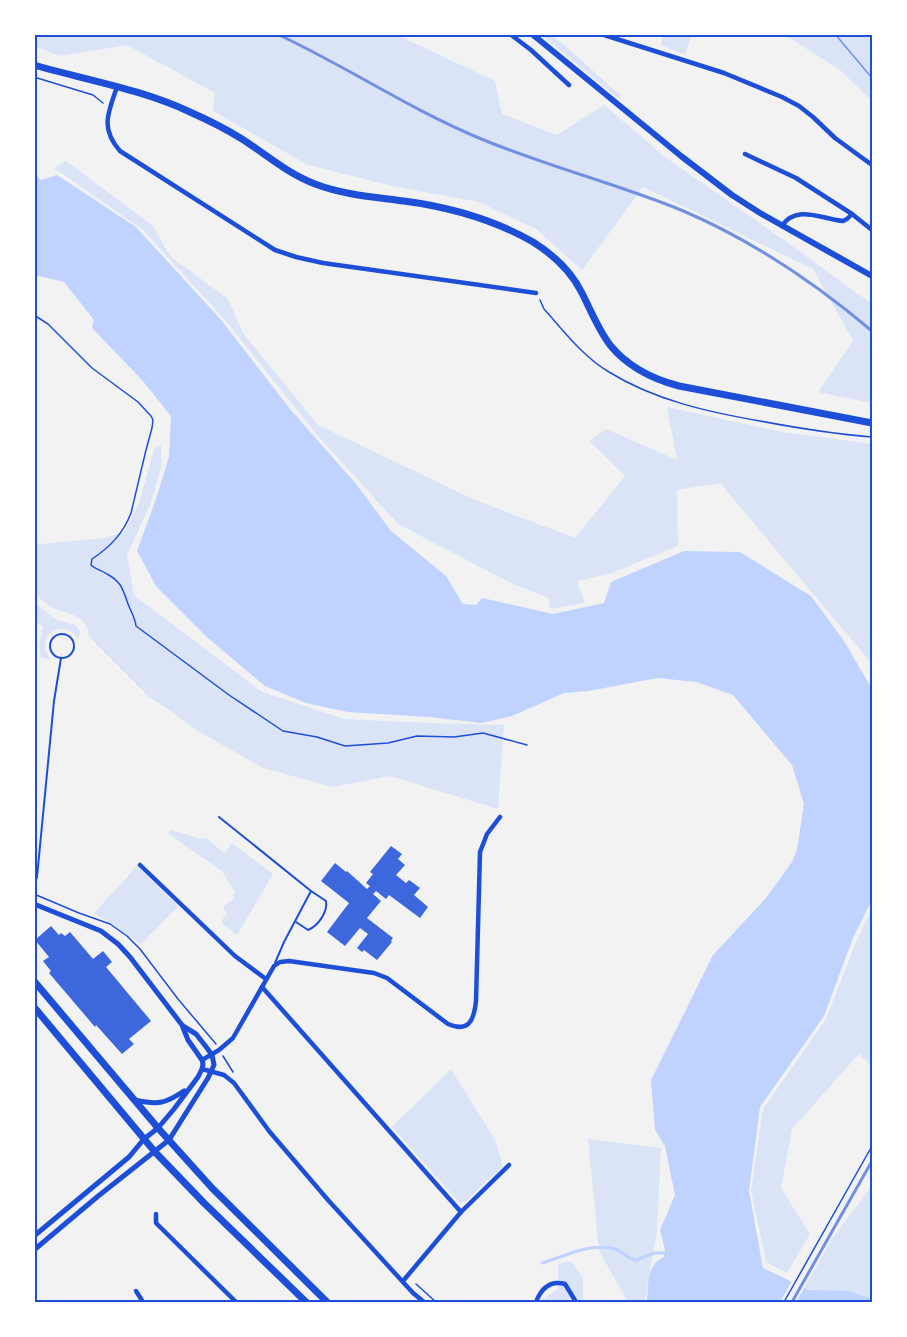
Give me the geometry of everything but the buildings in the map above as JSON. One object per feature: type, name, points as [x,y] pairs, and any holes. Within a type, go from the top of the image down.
[{"type":"main road","points":[[533,35],[716,184],[782,226],[873,276]]},
{"type":"main road","points":[[34,65],[172,104],[243,140],[299,177],[315,184],[346,193],[455,211],[488,222],[531,241],[554,256],[568,270],[601,332],[622,357],[634,368],[648,376],[679,386],[873,423]]},
{"type":"main road","points":[[34,981],[158,1128],[212,1188],[327,1302]]},
{"type":"main road","points":[[34,1007],[155,1152],[306,1302]]},
{"type":"street","points":[[510,34],[569,85]]},
{"type":"street","points":[[601,34],[724,74],[782,97],[799,106],[835,138],[873,165]]},
{"type":"street","points":[[117,87],[106,119],[107,129],[116,146],[126,156],[263,243],[285,254],[323,263],[536,293]]},
{"type":"street","points":[[745,154],[796,178],[873,230]]},
{"type":"street","points":[[782,226],[789,217],[800,213],[843,221],[852,214]]},
{"type":"street","points":[[202,1060],[224,1047],[233,1038],[274,966],[280,962],[289,961],[374,973],[387,978],[448,1024],[456,1028],[468,1024],[475,1011],[476,1001],[480,852],[487,834],[500,817]]},
{"type":"street","points":[[140,866],[235,956],[266,979]]},
{"type":"street","points":[[34,904],[101,931],[125,950],[182,1025],[188,1040],[202,1060],[202,1069],[158,1128],[144,1139],[116,1169],[34,1236]]},
{"type":"street","points":[[262,987],[461,1212]]},
{"type":"street","points":[[34,1250],[169,1140],[214,1065],[212,1055],[196,1034],[182,1025]]},
{"type":"street","points":[[202,1069],[224,1075],[234,1083],[269,1131],[424,1302]]},
{"type":"street","points":[[135,1100],[153,1104],[167,1102],[190,1086]]},
{"type":"street","points":[[405,1279],[461,1212],[509,1166]]},
{"type":"street","points":[[156,1214],[156,1223],[236,1302]]},
{"type":"street","points":[[536,1302],[548,1285],[557,1282],[565,1284],[576,1302]]},
{"type":"street","points":[[136,1291],[143,1302]]},
{"type":"lane","points":[[58,635],[65,635],[70,638],[74,646],[68,657],[61,658],[55,656],[51,651],[50,644],[58,635]]},
{"type":"lane","points":[[34,886],[37,877],[54,701],[61,658]]},
{"type":"lane","points":[[219,817],[326,901],[325,913],[312,928],[308,930],[295,921]]},
{"type":"lane","points":[[274,966],[311,891]]},
{"type":"path","points":[[34,77],[93,95],[109,110]]},
{"type":"path","points":[[34,315],[48,324],[92,368],[138,402],[153,420],[128,521],[113,543],[92,559],[91,564],[93,568],[107,574],[123,588],[136,626],[229,695],[284,731],[317,737],[345,746],[388,743],[417,736],[454,737],[483,734],[527,745]]},
{"type":"path","points":[[784,1302],[873,1146]]},
{"type":"path","points":[[405,1279],[436,1302]]},
{"type":"shaded area","points":[[664,34],[692,35],[685,55],[661,45]]},
{"type":"shaded area","points":[[34,35],[397,35],[495,81],[502,114],[557,135],[604,105],[665,157],[872,304],[872,403],[818,392],[853,341],[813,269],[643,187],[582,270],[536,229],[479,202],[392,186],[308,165],[213,111],[215,93],[127,45],[60,56],[35,46]]},
{"type":"shaded area","points":[[543,35],[551,35],[562,43],[621,96],[619,99],[544,37]]},
{"type":"shaded area","points":[[785,35],[872,35],[872,101],[840,70]]},
{"type":"shaded area","points":[[66,161],[153,226],[170,256],[228,299],[243,333],[318,425],[473,499],[575,538],[625,476],[589,441],[606,429],[677,460],[667,407],[783,432],[872,444],[872,664],[720,483],[677,490],[678,546],[612,573],[577,581],[585,603],[550,609],[549,598],[515,585],[398,524],[318,436],[225,320],[143,230],[54,168]]},
{"type":"shaded area","points":[[161,445],[161,468],[150,505],[127,555],[134,595],[262,692],[344,719],[504,725],[498,809],[390,776],[332,787],[263,768],[200,732],[147,695],[89,637],[84,622],[73,615],[51,607],[42,600],[35,592],[34,542],[41,544],[106,538],[125,531],[139,503],[154,449]]},
{"type":"shaded area","points":[[35,603],[55,619],[75,625],[80,632],[78,639],[67,630],[58,629],[50,633],[45,645],[51,660],[41,657],[39,647],[43,626],[35,622]]},
{"type":"shaded area","points":[[172,830],[200,839],[206,838],[224,853],[232,843],[273,874],[237,935],[222,924],[223,918],[227,915],[223,907],[232,900],[235,892],[222,871],[167,833]]},
{"type":"shaded area","points":[[137,866],[178,906],[141,944],[94,913]]},
{"type":"shaded area","points":[[872,908],[872,1067],[859,1054],[792,1129],[781,1188],[810,1234],[787,1273],[766,1262],[751,1190],[763,1109],[826,1019]]},
{"type":"shaded area","points":[[451,1069],[495,1140],[503,1167],[467,1201],[460,1203],[392,1127]]},
{"type":"shaded area","points":[[588,1139],[661,1148],[657,1230],[646,1302],[628,1302],[599,1251]]},
{"type":"shaded area","points":[[872,1186],[872,1301],[804,1288],[832,1239]]},
{"type":"shaded area","points":[[570,1261],[583,1277],[583,1302],[542,1300],[558,1289],[558,1264]]},
{"type":"water","points":[[34,173],[41,180],[57,175],[136,227],[222,321],[290,409],[357,485],[391,531],[446,576],[463,604],[476,605],[482,598],[553,614],[604,603],[611,582],[684,551],[740,552],[811,596],[844,641],[872,689],[872,900],[853,938],[824,1016],[760,1107],[749,1191],[763,1268],[809,1290],[848,1291],[872,1299],[872,1302],[648,1302],[647,1299],[651,1270],[664,1257],[665,1250],[660,1230],[675,1195],[665,1146],[655,1130],[651,1080],[713,955],[766,898],[792,862],[797,850],[804,804],[792,765],[733,695],[696,682],[658,678],[588,691],[564,693],[512,716],[482,723],[348,712],[306,703],[265,686],[208,638],[156,586],[137,551],[169,457],[171,416],[142,380],[92,328],[94,320],[64,282],[35,275]]},
{"type":"pier","points":[[793,1279],[806,1285],[796,1302],[780,1302]]},
{"type":"waterway","points":[[542,1263],[576,1251],[602,1247],[615,1249],[636,1260],[654,1253],[665,1253]]},
{"type":"tram line","points":[[835,34],[872,78]]},
{"type":"railway","points":[[277,34],[453,127],[529,157],[656,200],[707,222],[781,263],[872,331]]},
{"type":"railway","points":[[792,1302],[872,1161]]}]
